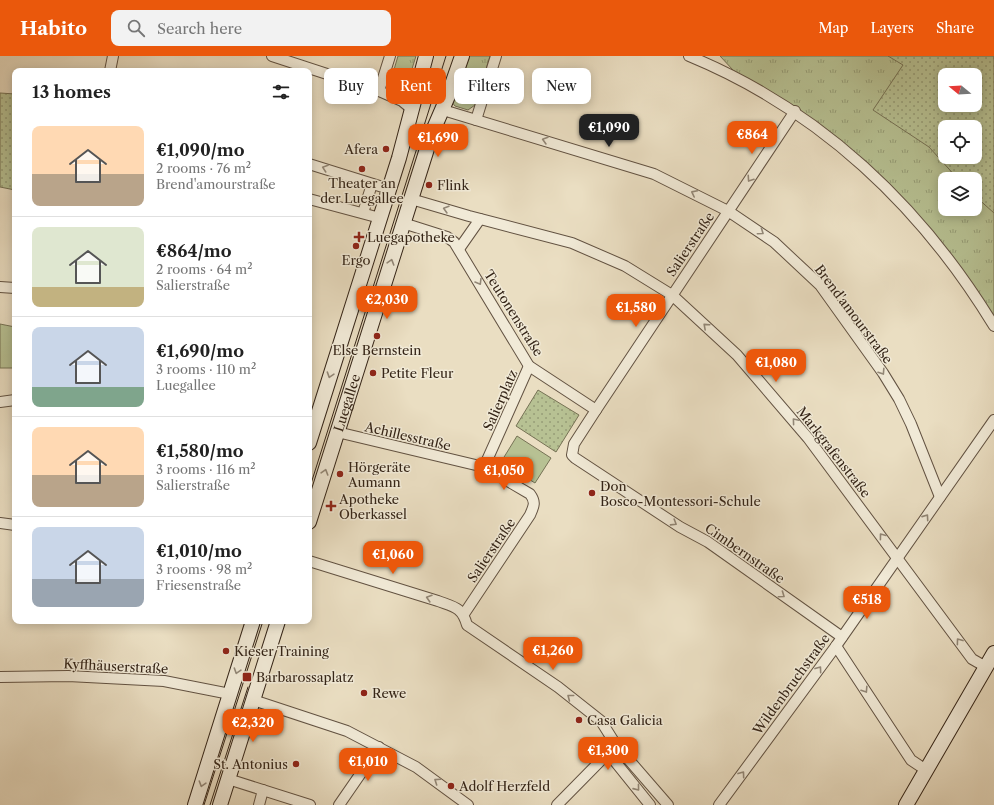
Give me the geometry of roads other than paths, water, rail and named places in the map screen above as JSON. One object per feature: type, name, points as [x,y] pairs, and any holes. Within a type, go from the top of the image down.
[{"type":"main road","name":"Luegallee","points":[[312,424],[389,189],[413,110],[426,56]]},
{"type":"main road","name":"Luegallee","points":[[312,512],[432,133],[443,110],[462,56]]},
{"type":"main road","points":[[195,805],[252,624]]},
{"type":"main road","points":[[220,805],[277,624]]},
{"type":"main road","points":[[906,805],[994,653]]},
{"type":"street","points":[[111,68],[113,56]]},
{"type":"street","points":[[272,56],[309,68]]},
{"type":"street","points":[[379,91],[390,56]]},
{"type":"street","points":[[476,120],[496,56]]},
{"type":"street","points":[[689,56],[795,111],[865,167],[896,197],[925,230],[958,272],[994,326]]},
{"type":"street","points":[[706,56],[711,60],[715,69]]},
{"type":"street","points":[[312,69],[379,91],[402,101],[413,110]]},
{"type":"street","name":"Brend'amourstraße","points":[[443,110],[654,174],[728,211],[774,242],[820,285],[849,324],[899,399],[911,424],[940,497]]},
{"type":"street","name":"Salierstraße","points":[[572,455],[574,444],[596,410],[795,111]]},
{"type":"street","points":[[312,165],[389,189]]},
{"type":"street","points":[[363,213],[372,184]]},
{"type":"street","points":[[312,199],[380,218]]},
{"type":"street","name":"Markgrafenstraße","points":[[411,199],[572,243],[626,266],[672,295],[732,351],[775,397],[808,438],[972,659],[986,667]]},
{"type":"street","points":[[403,223],[447,237],[459,249],[480,219]]},
{"type":"street","name":"Teutonenstraße","points":[[459,249],[529,366],[596,410]]},
{"type":"street","points":[[0,287],[12,288]]},
{"type":"street","name":"Salierplatz","points":[[484,467],[529,366]]},
{"type":"street","points":[[0,402],[12,400]]},
{"type":"street","name":"Wildenbruchstraße","points":[[719,805],[839,642],[994,420]]},
{"type":"street","name":"Achillesstraße","points":[[337,432],[484,467],[530,494],[534,499]]},
{"type":"street","name":"Cimbernstraße","points":[[572,455],[674,523],[708,542],[839,642],[911,760],[926,770]]},
{"type":"street","name":"Salierstraße","points":[[464,614],[530,515],[534,506],[534,499]]},
{"type":"street","points":[[0,523],[12,525]]},
{"type":"street","points":[[312,561],[438,600],[458,609],[464,614],[467,624],[558,688],[601,721],[616,745],[668,805]]},
{"type":"street","name":"Kyffhäuserstraße","points":[[0,677],[68,676],[164,681],[230,694]]},
{"type":"street","points":[[253,700],[347,730],[416,767],[468,805]]},
{"type":"street","points":[[557,805],[609,754],[616,745]]},
{"type":"street","points":[[339,805],[379,747]]},
{"type":"street","points":[[609,754],[650,805]]},
{"type":"street","points":[[228,779],[310,805]]},
{"type":"street","points":[[259,805],[263,790]]},
{"type":"tram line","points":[[312,480],[446,56]]},
{"type":"tram line","points":[[204,805],[262,624]]},
{"type":"tram line","points":[[210,805],[248,687]]},
{"type":"place","name":"Afera","points":[[386,149]]},
{"type":"place","name":"Theater an der Luegallee","points":[[362,169]]},
{"type":"place","name":"Flink","points":[[429,185]]},
{"type":"place","name":"Luegapotheke","points":[[359,237]]},
{"type":"place","name":"Ergo","points":[[356,246]]},
{"type":"place","name":"Else Bernstein","points":[[377,336]]},
{"type":"place","name":"Petite Fleur","points":[[373,373]]},
{"type":"place","name":"Hörgeräte Aumann","points":[[340,474]]},
{"type":"place","name":"Don Bosco-Montessori-Schule","points":[[592,493]]},
{"type":"place","name":"Apotheke Oberkassel","points":[[331,506]]},
{"type":"place","name":"Kieser Training","points":[[226,651]]},
{"type":"place","name":"Barbarossaplatz","points":[[247,677]]},
{"type":"place","name":"Rewe","points":[[364,693]]},
{"type":"place","name":"Casa Galicia","points":[[579,720]]},
{"type":"place","name":"St. Antonius","points":[[296,764]]},
{"type":"place","name":"Adolf Herzfeld","points":[[451,786]]}]
